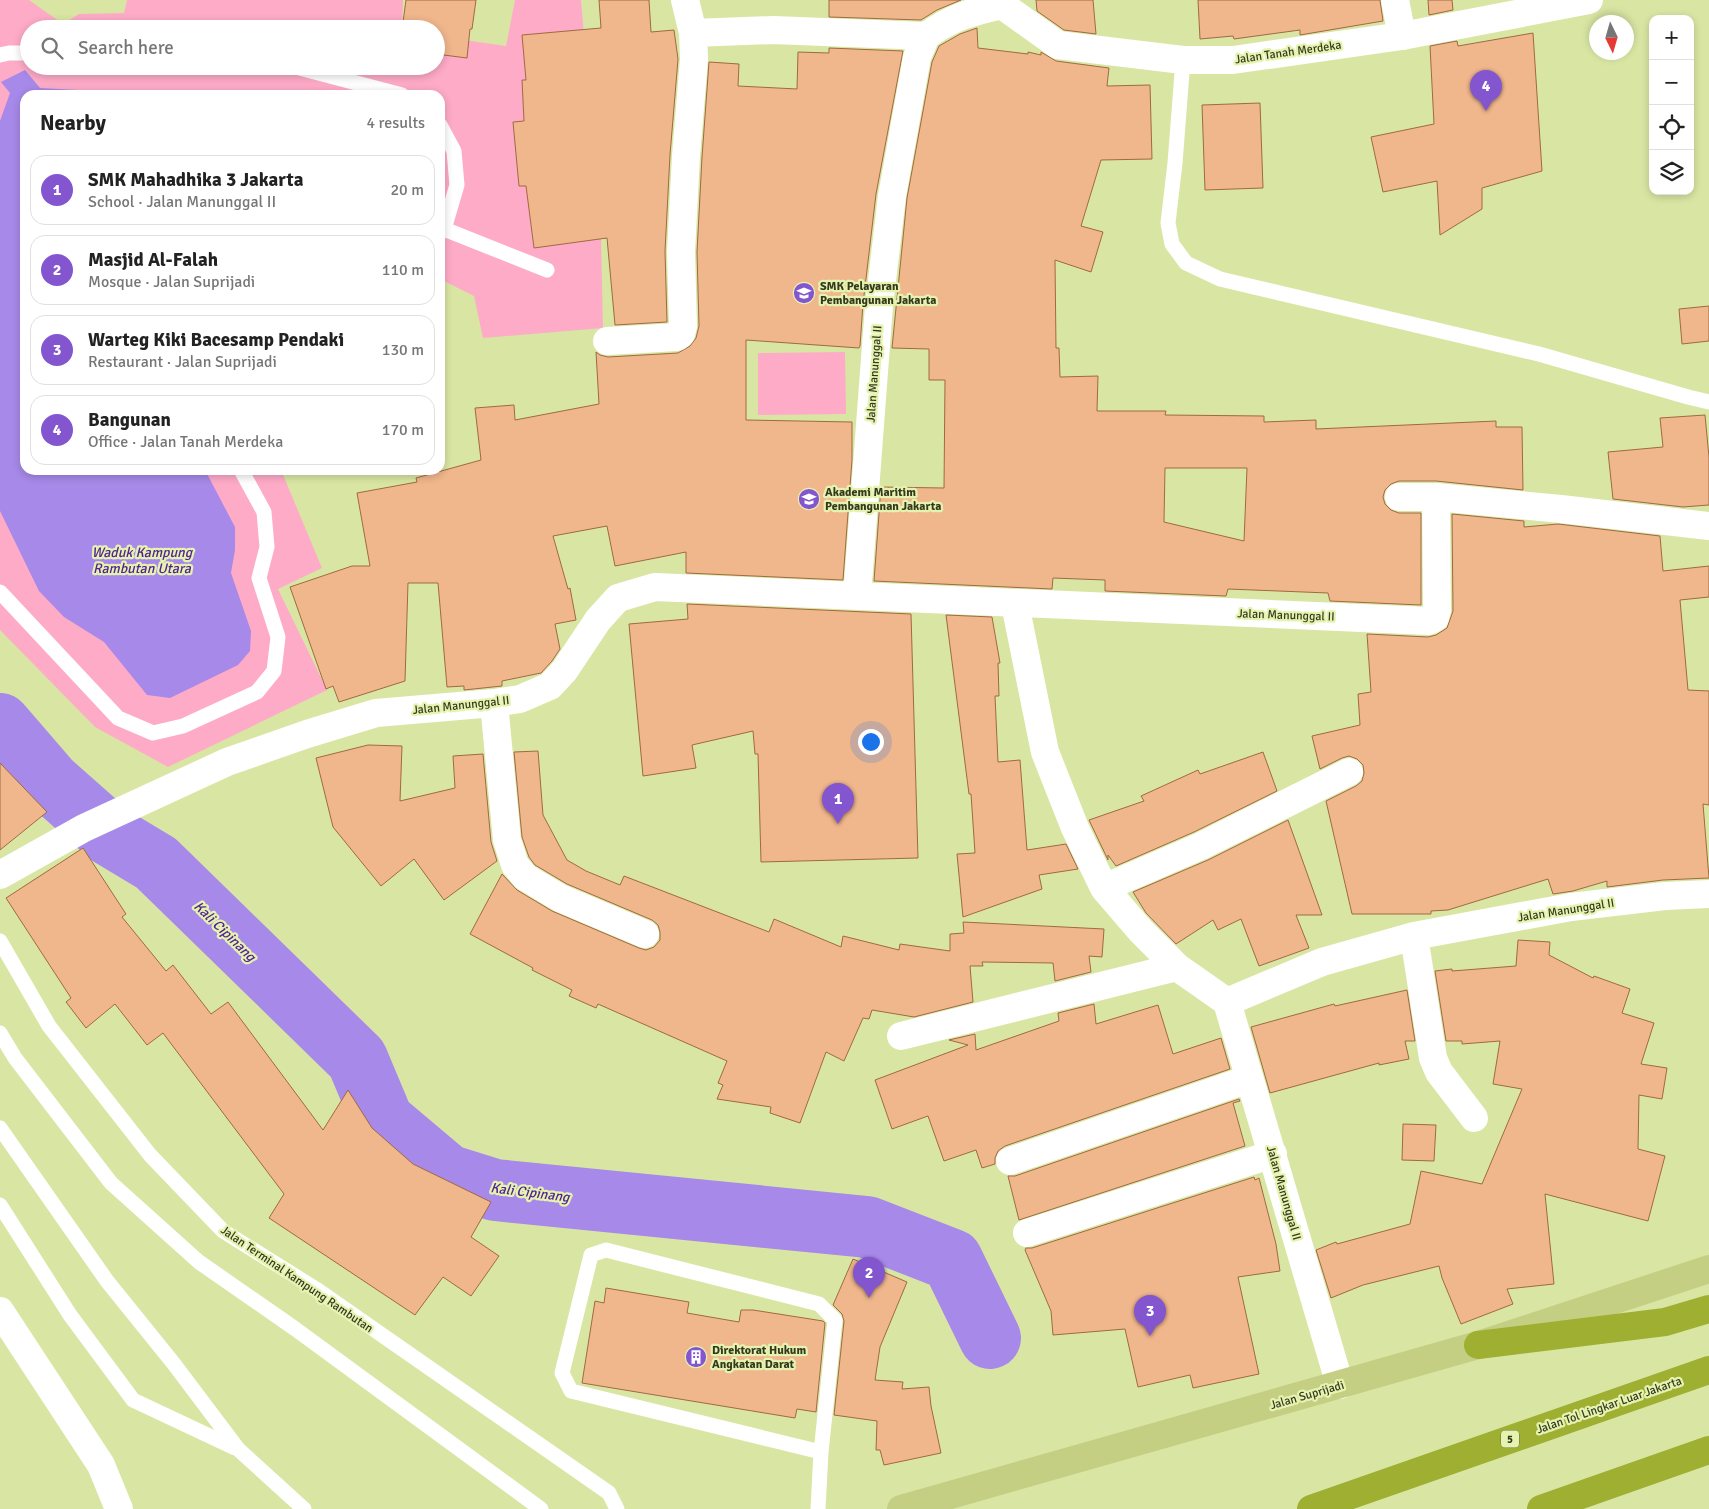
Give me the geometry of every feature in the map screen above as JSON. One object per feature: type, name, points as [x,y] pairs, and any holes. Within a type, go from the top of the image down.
[{"type":"highway","points":[[1478,1345],[1665,1322],[1709,1309]]},
{"type":"highway","name":"Jalan Tol Lingkar Luar Jakarta","points":[[1310,1509],[1709,1370]]},
{"type":"highway","points":[[1541,1509],[1709,1450]]},
{"type":"highway","points":[[1579,1509],[1669,1465]]},
{"type":"main road","name":"Jalan Suprijadi","points":[[901,1509],[1478,1345],[1709,1269]]},
{"type":"street","points":[[607,341],[677,337],[681,334],[683,326],[681,252],[694,59],[693,33],[685,0]]},
{"type":"street","points":[[1395,0],[1402,36]]},
{"type":"street","name":"Jalan Tanah Merdeka","points":[[1000,2],[1058,46],[1183,60],[1233,60],[1402,36],[1590,0]]},
{"type":"street","points":[[693,33],[774,30],[926,36],[952,19],[1000,2]]},
{"type":"street","name":"Jalan Manunggal II","points":[[856,596],[879,306],[892,196],[917,57],[926,36]]},
{"type":"street","points":[[1399,498],[1436,496],[1709,526]]},
{"type":"street","name":"Jalan Manunggal II","points":[[0,875],[84,828],[227,762],[307,734],[376,713],[520,699],[550,686],[564,671],[598,620],[618,598],[655,587],[1429,622],[1435,618],[1437,611],[1436,496]]},
{"type":"street","points":[[1015,604],[1045,752],[1075,828],[1104,888],[1141,931],[1177,967],[1226,1002]]},
{"type":"street","points":[[494,703],[508,840],[516,865],[525,877],[560,898],[645,934]]},
{"type":"street","points":[[1104,888],[1201,846],[1349,772]]},
{"type":"street","name":"Jalan Manunggal II","points":[[1340,1385],[1273,1154],[1226,1002],[1322,962],[1414,936],[1571,907],[1665,896],[1709,894]]},
{"type":"street","points":[[1414,936],[1433,1058],[1439,1072],[1474,1118]]},
{"type":"street","points":[[901,1036],[1177,967]]},
{"type":"street","points":[[1010,1161],[1250,1079]]},
{"type":"street","points":[[1028,1233],[1273,1154]]},
{"type":"street","points":[[0,1311],[101,1465],[119,1509]]},
{"type":"lane","points":[[0,55],[20,53]]},
{"type":"lane","points":[[1183,60],[1168,223],[1172,244],[1186,263],[1220,280],[1538,354],[1709,402]]},
{"type":"lane","points":[[326,75],[383,90]]},
{"type":"lane","points":[[445,134],[454,151],[457,185],[445,222]]},
{"type":"lane","points":[[445,232],[547,270]]},
{"type":"lane","points":[[0,592],[118,718],[153,733],[183,726],[257,692],[274,671],[278,637],[259,578],[267,547],[264,512],[244,475]]},
{"type":"lane","name":"Jalan Terminal Kampung Rambutan","points":[[0,941],[49,1026],[150,1155],[223,1231],[316,1289],[609,1493],[617,1509]]},
{"type":"lane","points":[[0,1033],[16,1058],[111,1183],[199,1262],[294,1328],[541,1509]]},
{"type":"lane","points":[[0,1128],[107,1281],[174,1364],[238,1449],[304,1509]]},
{"type":"lane","points":[[0,1205],[70,1315],[133,1400],[238,1449]]},
{"type":"lane","points":[[818,1509],[835,1320],[819,1304],[606,1250],[591,1255],[562,1373],[571,1391],[822,1452]]},
{"type":"shaded area","points":[[0,0],[29,0],[57,20],[20,20],[20,75],[445,75],[445,37],[506,46],[515,0],[581,0],[601,238],[603,328],[483,338],[474,296],[445,282],[445,90],[20,90],[20,475],[283,475],[322,568],[278,589],[327,690],[168,767],[95,727],[0,630]]},
{"type":"shaded area","points":[[127,0],[403,0],[402,20],[69,20],[79,14],[124,13]]},
{"type":"shaded area","points":[[845,352],[846,414],[758,415],[758,353]]},
{"type":"water","name":"Waduk Kampung Rambutan Utara","points":[[20,72],[20,75],[29,75],[40,88],[78,90],[20,90],[20,475],[208,475],[235,527],[235,550],[231,573],[251,631],[250,651],[238,665],[170,698],[147,695],[104,642],[64,617],[39,591],[0,511],[0,121],[10,93],[1,82]]},
{"type":"building","points":[[406,0],[476,0],[467,58],[445,55],[445,20],[403,20]]},
{"type":"building","points":[[599,0],[649,0],[651,32],[674,30],[678,59],[665,251],[667,322],[615,325],[607,238],[534,248],[526,186],[519,186],[513,122],[524,121],[522,80],[526,80],[522,35],[601,28]]},
{"type":"building","points":[[829,0],[961,0],[937,10],[921,20],[829,17]]},
{"type":"building","points":[[1036,0],[1093,0],[1096,34],[1064,30],[1037,11]]},
{"type":"building","points":[[1198,0],[1380,0],[1383,21],[1300,35],[1300,30],[1234,39],[1233,36],[1200,39]]},
{"type":"building","points":[[1428,0],[1452,0],[1453,10],[1429,15]]},
{"type":"building","points":[[977,28],[978,48],[1028,54],[1028,52],[1041,55],[1041,52],[1056,61],[1109,68],[1107,86],[1150,85],[1152,159],[1101,160],[1081,226],[1103,232],[1091,272],[1055,260],[1056,348],[1059,348],[1060,377],[1098,376],[1097,411],[1166,411],[1165,415],[1264,416],[1264,422],[1316,420],[1316,429],[1496,421],[1496,427],[1522,427],[1523,490],[1436,481],[1399,481],[1391,484],[1385,490],[1383,497],[1385,504],[1391,510],[1399,513],[1421,513],[1421,605],[1330,601],[1328,593],[1228,589],[1226,596],[1105,591],[1105,580],[1053,578],[1052,589],[874,581],[881,487],[944,488],[945,380],[929,380],[929,349],[892,348],[907,198],[932,62],[939,46],[960,34]],"holes":[[[1165,468],[1247,468],[1244,541],[1164,522]]]},
{"type":"building","points":[[1533,33],[1542,171],[1482,188],[1482,209],[1440,235],[1437,181],[1383,192],[1371,137],[1434,124],[1430,46],[1457,41],[1458,46]]},
{"type":"building","points":[[829,48],[903,51],[876,194],[860,346],[859,348],[746,340],[746,420],[852,422],[852,460],[843,580],[686,573],[686,552],[615,566],[607,526],[553,536],[568,589],[570,588],[576,620],[555,624],[560,649],[541,673],[502,681],[502,686],[464,690],[464,686],[447,687],[438,583],[408,583],[405,681],[339,702],[333,686],[326,689],[290,587],[352,566],[370,566],[357,493],[417,482],[416,478],[427,475],[445,475],[445,470],[481,460],[475,408],[514,405],[515,420],[599,404],[596,352],[608,357],[678,353],[690,346],[696,338],[699,326],[697,252],[709,62],[739,64],[738,86],[797,89],[798,52],[829,53]]},
{"type":"building","points":[[1260,103],[1263,188],[1205,190],[1202,105]]},
{"type":"building","points":[[1709,306],[1709,341],[1682,344],[1679,309]]},
{"type":"building","points":[[1705,415],[1709,457],[1709,505],[1683,507],[1613,499],[1608,452],[1663,447],[1660,418]]},
{"type":"building","points":[[1452,514],[1524,521],[1524,527],[1558,524],[1660,536],[1663,571],[1709,566],[1709,597],[1680,600],[1688,690],[1709,691],[1709,805],[1703,804],[1709,878],[1663,880],[1607,887],[1607,881],[1573,891],[1553,894],[1548,879],[1448,910],[1431,911],[1431,914],[1352,914],[1326,801],[1362,781],[1363,765],[1357,759],[1349,756],[1320,769],[1312,736],[1360,725],[1358,694],[1371,692],[1367,634],[1428,637],[1436,635],[1447,628],[1453,611]]},
{"type":"building","points":[[687,604],[911,614],[918,858],[761,862],[758,754],[755,754],[753,731],[692,745],[696,768],[643,776],[629,624],[688,619]]},
{"type":"building","points":[[946,615],[992,617],[1000,663],[998,663],[999,696],[995,696],[998,762],[1020,760],[1027,850],[1066,844],[1078,869],[1039,875],[1042,889],[963,917],[957,854],[975,853],[971,794],[969,794]]},
{"type":"building","points":[[368,745],[402,746],[400,801],[455,788],[453,756],[483,754],[491,842],[497,861],[444,900],[414,859],[381,886],[333,827],[316,758]]},
{"type":"building","points":[[538,751],[543,815],[567,860],[586,871],[620,885],[624,876],[769,932],[774,919],[841,947],[843,936],[899,950],[900,944],[950,951],[950,934],[964,933],[963,922],[1104,929],[1102,957],[1089,956],[1091,972],[1055,981],[1053,963],[982,962],[983,966],[970,966],[973,1002],[914,1017],[872,1010],[869,1019],[863,1018],[844,1061],[826,1052],[800,1123],[770,1113],[771,1107],[717,1099],[723,1085],[718,1083],[727,1061],[598,1004],[596,1008],[569,996],[572,990],[532,970],[533,968],[470,934],[502,874],[517,890],[552,911],[639,948],[646,950],[654,947],[660,940],[658,925],[652,920],[567,884],[535,865],[529,857],[522,837],[514,752]]},
{"type":"building","points":[[1263,752],[1277,791],[1194,832],[1116,866],[1108,855],[1108,860],[1089,820],[1144,801],[1141,796],[1198,770],[1200,774]]},
{"type":"building","points":[[0,763],[47,812],[0,850]]},
{"type":"building","points":[[1288,820],[1322,915],[1296,915],[1309,948],[1259,966],[1241,919],[1218,930],[1213,920],[1176,944],[1146,913],[1133,892],[1208,860]]},
{"type":"building","points":[[83,848],[126,914],[122,917],[166,971],[173,965],[211,1014],[228,1002],[323,1130],[348,1090],[372,1128],[413,1164],[491,1202],[471,1237],[499,1256],[471,1296],[443,1277],[415,1315],[269,1218],[284,1194],[163,1033],[147,1045],[115,1004],[86,1028],[66,1002],[71,998],[6,898]]},
{"type":"building","points":[[1518,940],[1550,942],[1549,955],[1593,978],[1594,976],[1630,989],[1622,1013],[1654,1023],[1641,1064],[1667,1068],[1662,1099],[1639,1095],[1638,1149],[1665,1156],[1648,1221],[1545,1194],[1554,1284],[1507,1289],[1513,1304],[1461,1324],[1439,1266],[1363,1285],[1331,1298],[1316,1250],[1336,1242],[1337,1244],[1410,1224],[1421,1171],[1482,1184],[1522,1089],[1493,1084],[1500,1041],[1462,1044],[1462,1041],[1446,1041],[1435,971],[1516,966]]},
{"type":"building","points":[[1407,990],[1415,1041],[1405,1041],[1409,1059],[1379,1065],[1379,1063],[1270,1093],[1251,1027],[1334,1004],[1335,1006]]},
{"type":"building","points":[[1094,1004],[1096,1024],[1158,1005],[1173,1054],[1221,1038],[1230,1069],[1005,1146],[998,1151],[995,1164],[982,1168],[976,1150],[944,1161],[928,1116],[892,1129],[875,1080],[968,1045],[949,1040],[975,1034],[976,1050],[1059,1021],[1058,1013]]},
{"type":"building","points":[[1239,1099],[1240,1101],[1233,1103],[1245,1146],[1019,1220],[1008,1176],[1015,1176]]},
{"type":"building","points":[[1403,1124],[1436,1125],[1434,1161],[1402,1160]]},
{"type":"building","points":[[1254,1177],[1255,1180],[1259,1178],[1276,1244],[1280,1271],[1238,1277],[1259,1374],[1193,1388],[1190,1375],[1138,1387],[1125,1329],[1053,1335],[1051,1311],[1025,1250],[1026,1248],[1032,1248]]},
{"type":"building","points":[[853,1259],[907,1282],[880,1347],[875,1380],[903,1382],[902,1389],[929,1387],[941,1453],[884,1465],[880,1450],[876,1450],[877,1421],[834,1415],[844,1321],[842,1314],[833,1305]]},
{"type":"building","name":"Direktorat Hukum Angkatan Darat","points":[[606,1288],[689,1302],[687,1313],[739,1322],[741,1310],[753,1310],[823,1321],[825,1323],[816,1412],[797,1409],[795,1418],[582,1383],[595,1301],[604,1303]]},
{"type":"waterway","name":"Kali Cipinang","points":[[0,724],[50,782],[111,836],[156,863],[357,1059],[383,1121],[447,1175],[495,1190],[867,1227],[952,1260],[990,1338]]},
{"type":"place","name":"Bangunan","points":[[1486,111]]},
{"type":"place","name":"SMK Pelayaran Pembangunan Jakarta","points":[[804,293]]},
{"type":"place","name":"Akademi Maritim Pembangunan Jakarta","points":[[809,499]]},
{"type":"place","name":"SMK Mahadhika 3 Jakarta","points":[[838,824]]},
{"type":"place","name":"Masjid Al-Falah","points":[[869,1298]]},
{"type":"place","name":"Warteg Kiki Bacesamp Pendaki","points":[[1150,1336]]},
{"type":"place","name":"Direktorat Hukum Angkatan Darat","points":[[696,1357]]}]
